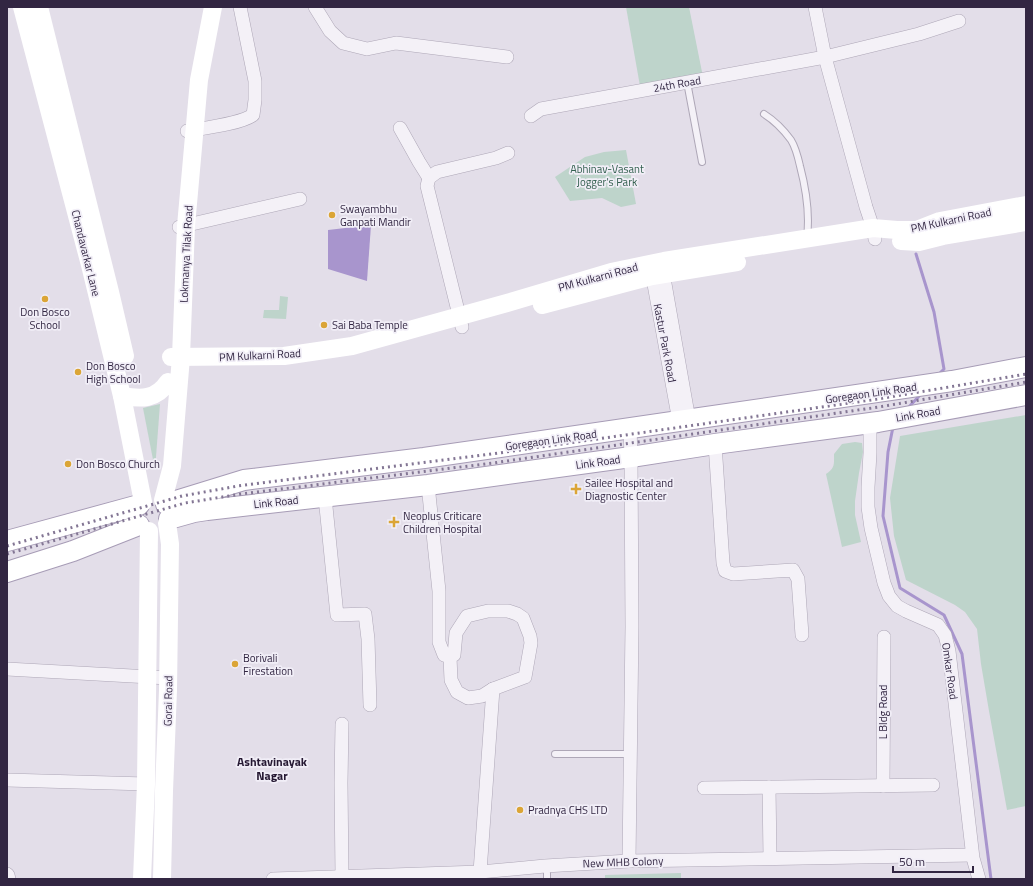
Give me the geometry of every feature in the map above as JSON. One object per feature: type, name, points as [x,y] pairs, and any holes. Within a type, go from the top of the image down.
[{"type":"main road","name":"Goregaon Link Road","points":[[154,511],[244,480],[424,458],[931,384],[1026,367]]},
{"type":"main road","name":"Link Road","points":[[7,541],[154,511],[194,512],[428,485],[874,422],[1026,395]]},
{"type":"main road","name":"Link Road","points":[[7,572],[73,551],[154,511]]},
{"type":"street","name":"Chandavarkar Lane","points":[[22,7],[90,265],[128,397]]},
{"type":"street","name":"Chandavarkar Lane","points":[[39,7],[110,292],[128,397],[154,511]]},
{"type":"street","name":"Lokmanya Tilak Road","points":[[154,511],[172,466],[182,227],[191,130],[193,62],[207,7]]},
{"type":"street","name":"Lokmanya Tilak Road","points":[[191,130],[212,7]]},
{"type":"street","points":[[191,130],[239,121],[253,115],[255,81],[240,7]]},
{"type":"street","points":[[315,7],[330,31],[344,43],[366,49],[396,43],[507,57]]},
{"type":"street","points":[[815,7],[825,57],[874,233]]},
{"type":"street","name":"24th Road","points":[[531,116],[541,109],[825,57],[920,34],[960,21]]},
{"type":"street","points":[[400,128],[429,178]]},
{"type":"street","points":[[461,321],[427,186],[429,178],[437,172],[496,158],[508,153]]},
{"type":"street","points":[[182,227],[300,199]]},
{"type":"street","name":"PM Kulkarni Road","points":[[176,360],[284,356],[352,346],[461,321],[611,272],[656,269],[874,233],[897,230],[918,230],[940,221],[1026,205]]},
{"type":"street","name":"PM Kulkarni Road","points":[[656,269],[807,238],[874,233],[919,242],[943,236],[1026,222]]},
{"type":"street","name":"Kastur Park Road","points":[[656,269],[684,420]]},
{"type":"street","name":"Lokmanya Tilak Road","points":[[154,511],[168,382],[176,360]]},
{"type":"street","points":[[128,397],[151,397],[159,393],[168,382]]},
{"type":"street","name":"Omkar Road","points":[[874,422],[868,507],[871,528],[889,596],[897,606],[938,625],[945,635],[949,651],[972,855],[978,879]]},
{"type":"street","points":[[629,861],[632,626],[630,428]]},
{"type":"street","points":[[715,444],[723,563],[725,572],[733,574],[793,570],[798,579],[802,635]]},
{"type":"street","points":[[428,485],[439,591],[439,642],[444,655],[450,657]]},
{"type":"street","points":[[325,497],[337,614],[365,614],[368,639],[370,705]]},
{"type":"street","name":"Gorai Road","points":[[142,879],[154,511]]},
{"type":"street","name":"Gorai Road","points":[[154,511],[170,544],[162,879]]},
{"type":"street","points":[[508,610],[523,618],[531,643],[526,677],[493,689],[482,696],[468,698],[457,692],[451,680],[450,657],[454,655],[456,633],[466,616],[488,611],[508,610]]},
{"type":"street","name":"L Bldg Road","points":[[883,786],[884,637]]},
{"type":"street","points":[[7,669],[168,678]]},
{"type":"street","points":[[480,872],[493,689]]},
{"type":"street","points":[[342,724],[342,876]]},
{"type":"street","points":[[7,780],[146,784]]},
{"type":"street","points":[[704,788],[934,785]]},
{"type":"street","points":[[769,787],[770,858]]},
{"type":"street","name":"New MHB Colony","points":[[273,879],[480,872],[546,872],[629,861],[972,855]]},
{"type":"street","points":[[7,874],[9,879]]},
{"type":"lane","points":[[687,82],[702,162]]},
{"type":"lane","points":[[764,114],[776,121],[791,140],[797,152],[806,192],[808,210],[807,238]]},
{"type":"lane","points":[[555,754],[631,754]]},
{"type":"green space","points":[[626,7],[689,7],[703,77],[640,86]]},
{"type":"green space","name":"Abhinav-Vasant Jogger's Park","points":[[626,150],[636,204],[621,207],[602,198],[570,201],[555,177],[585,157],[604,152]]},
{"type":"green space","points":[[280,296],[288,297],[286,319],[263,318],[264,310],[279,310]]},
{"type":"green space","points":[[160,404],[155,470],[143,408]]},
{"type":"green space","points":[[1026,415],[1026,806],[1007,810],[981,664],[977,629],[965,612],[955,605],[906,580],[894,536],[890,498],[900,436]]},
{"type":"green space","points":[[855,442],[862,443],[863,452],[855,501],[855,515],[861,542],[842,547],[826,474],[831,470],[834,464],[834,454],[842,444]]},
{"type":"green space","points":[[681,873],[681,879],[605,879],[605,875]]},
{"type":"shaded area","points":[[371,225],[367,281],[328,269],[328,230]]},
{"type":"waterway","points":[[916,254],[934,312],[944,369],[938,375]]},
{"type":"waterway","points":[[907,409],[921,394]]},
{"type":"waterway","points":[[893,427],[888,452],[883,516],[900,588],[944,615],[962,654],[991,879]]},
{"type":"railway","points":[[7,546],[182,496],[238,486],[492,454],[878,399],[1026,374]]},
{"type":"railway","points":[[7,554],[185,503],[241,494],[493,463],[879,407],[1026,382]]},
{"type":"place","name":"Swayambhu Ganpati Mandir","points":[[332,215]]},
{"type":"place","name":"Don Bosco School","points":[[45,299]]},
{"type":"place","name":"Sai Baba Temple","points":[[324,325]]},
{"type":"place","name":"Don Bosco High School","points":[[78,372]]},
{"type":"place","name":"Don Bosco Church","points":[[68,464]]},
{"type":"place","name":"Sailee Hospital and Diagnostic Center","points":[[576,489]]},
{"type":"place","name":"Neoplus Criticare Children Hospital","points":[[394,522]]},
{"type":"place","name":"Borivali Firestation","points":[[235,664]]},
{"type":"place","name":"Pradnya CHS LTD","points":[[520,810]]},
{"type":"district","name":"Ashtavinayak Nagar","points":[[272,768]]}]
